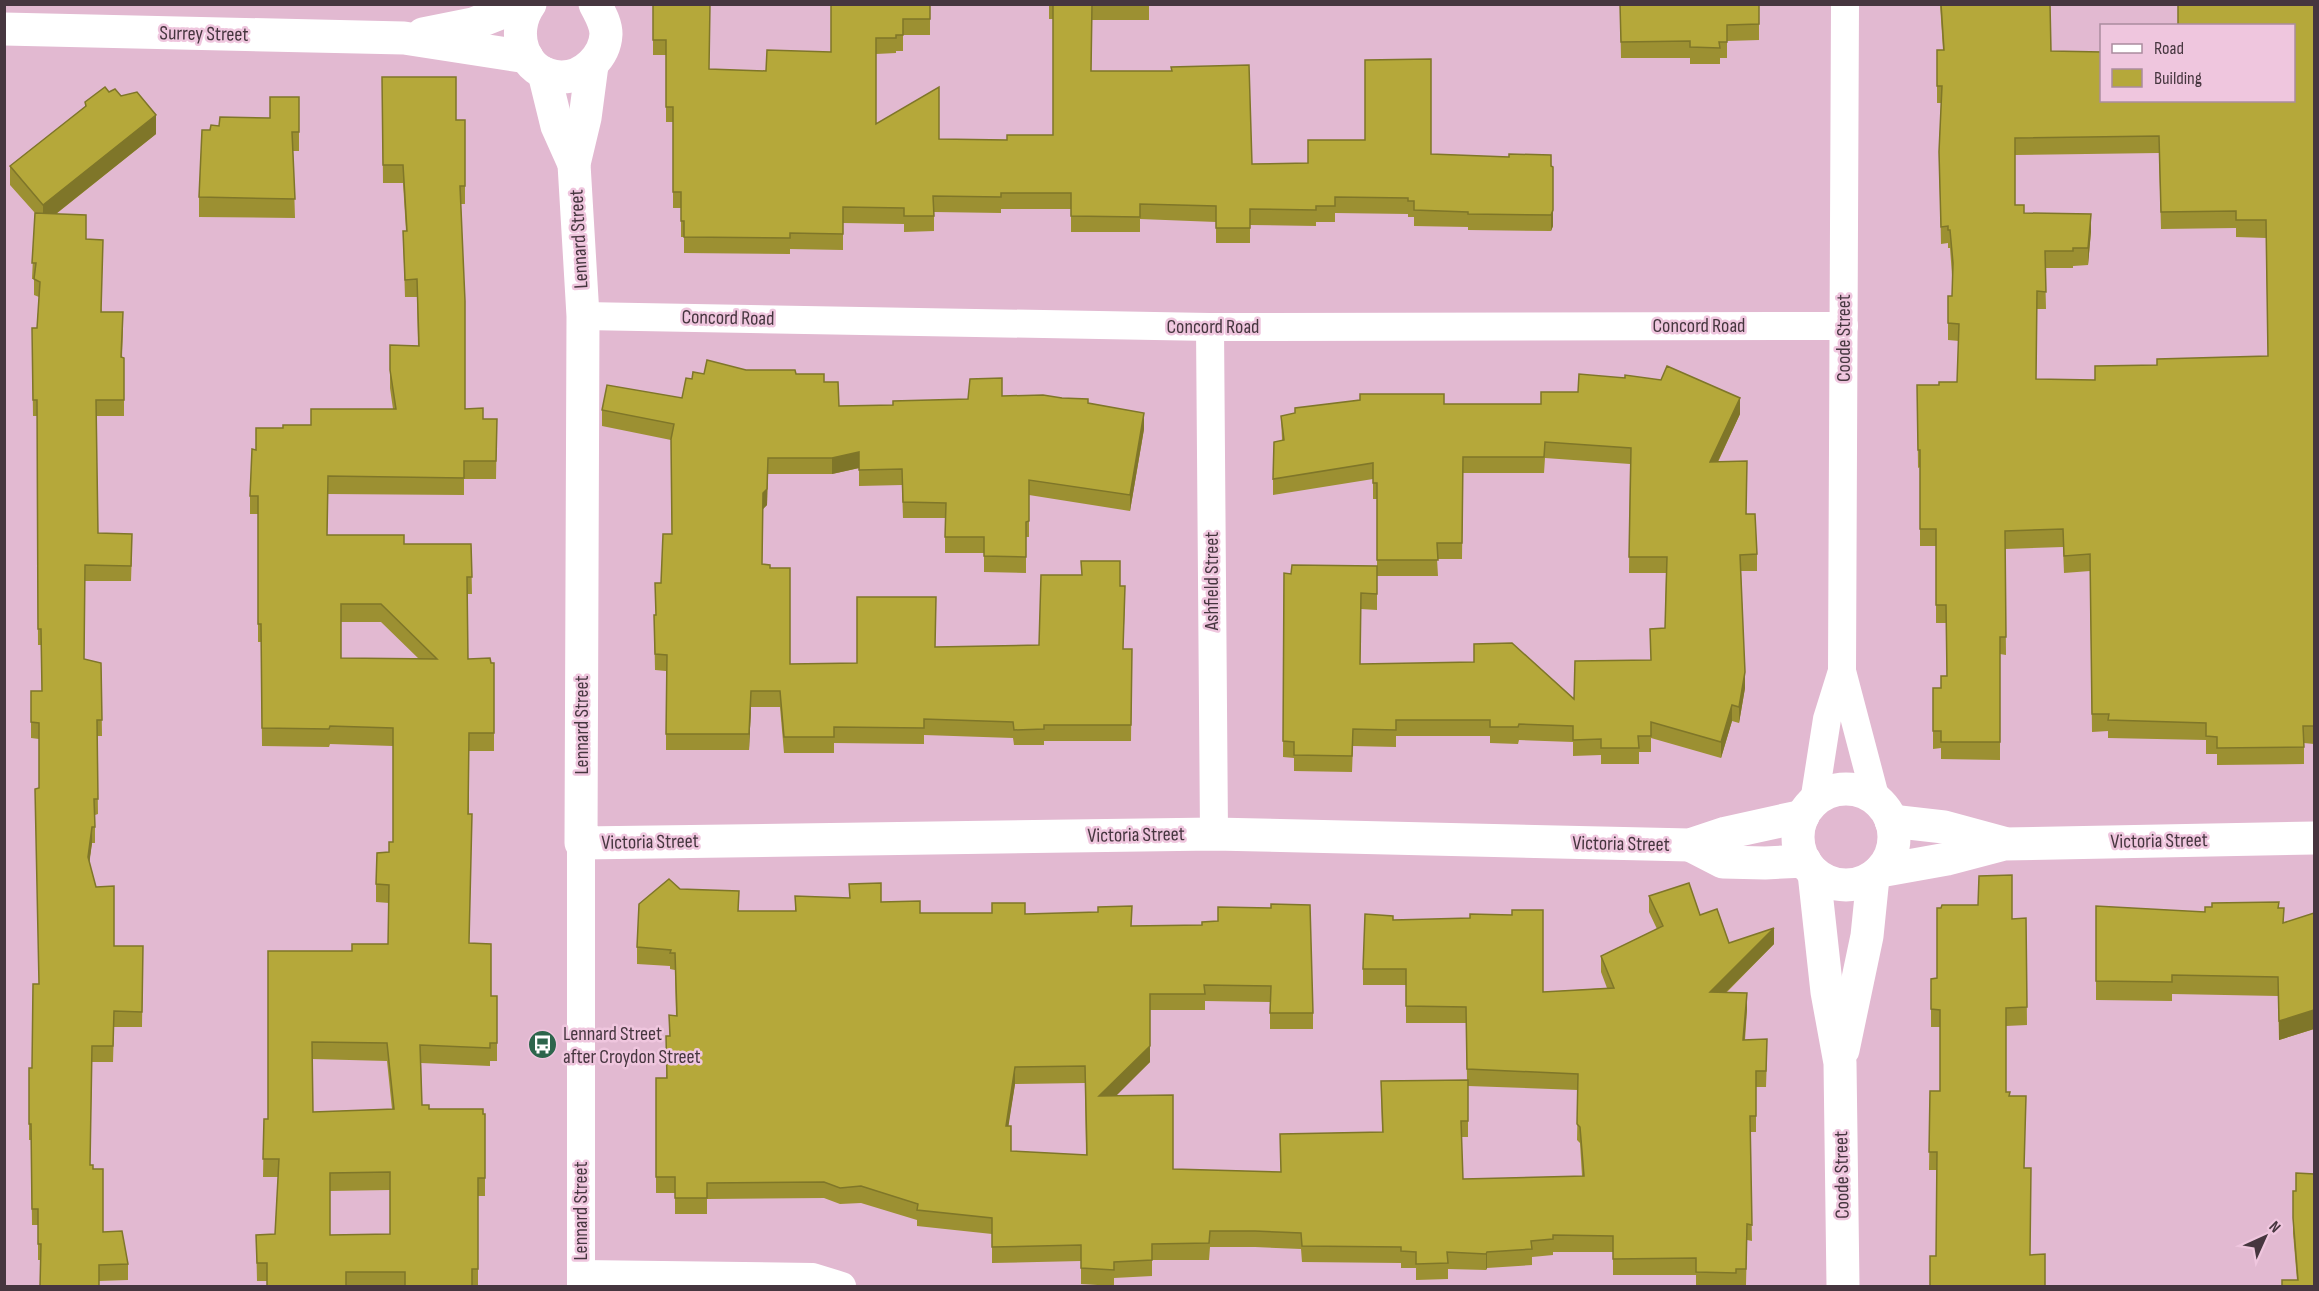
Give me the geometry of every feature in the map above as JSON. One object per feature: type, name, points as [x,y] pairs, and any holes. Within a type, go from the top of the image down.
[{"type":"street","name":"Surrey Street","points":[[404,38],[472,24],[523,4]]},
{"type":"street","name":"Lennard Street","points":[[530,4],[522,15],[519,32],[521,48],[536,65],[557,126],[574,164]]},
{"type":"street","name":"Lennard Street","points":[[581,1280],[583,316],[574,164],[585,118],[592,65],[602,51],[606,34],[603,18],[595,4]]},
{"type":"street","name":"Coode Street","points":[[1845,4],[1842,671],[1883,811]]},
{"type":"street","name":"Surrey Street","points":[[4,29],[404,38],[536,65]]},
{"type":"street","points":[[536,65],[560,77],[577,74],[592,65]]},
{"type":"street","name":"Concord Road","points":[[583,316],[1210,327],[1844,326]]},
{"type":"street","name":"Ashfield Street","points":[[1210,327],[1214,834]]},
{"type":"street","name":"Coode Street","points":[[1808,809],[1827,719],[1842,671]]},
{"type":"street","points":[[1838,790],[1864,793],[1883,811],[1894,834],[1893,848],[1888,860],[1876,874],[1858,884],[1843,885],[1828,882],[1809,867],[1799,847],[1798,831],[1808,809],[1825,795],[1838,790]]},
{"type":"street","name":"Victoria Street","points":[[581,843],[1214,834],[1690,845],[1808,809]]},
{"type":"street","name":"Victoria Street","points":[[1883,811],[2004,844]]},
{"type":"street","name":"Victoria Street","points":[[1876,874],[2004,844],[2314,838]]},
{"type":"street","name":"Victoria Street","points":[[1690,845],[1723,862],[1809,867]]},
{"type":"street","name":"Coode Street","points":[[1809,867],[1840,1063],[1844,1287]]},
{"type":"street","name":"Coode Street","points":[[1840,1063],[1867,936],[1876,874]]},
{"type":"street","points":[[581,1280],[813,1277],[842,1287]]},
{"type":"building","points":[[653,4],[710,4],[709,69],[766,71],[767,50],[831,52],[831,4],[930,4],[930,19],[903,19],[903,35],[896,35],[896,38],[876,38],[876,124],[939,87],[939,139],[1007,140],[1007,135],[1053,135],[1053,4],[1132,4],[1092,5],[1091,71],[1172,71],[1171,67],[1249,65],[1252,164],[1308,163],[1308,140],[1365,140],[1365,60],[1431,59],[1431,154],[1509,157],[1509,154],[1551,155],[1553,210],[1551,215],[1468,214],[1468,212],[1414,210],[1414,201],[1408,201],[1408,198],[1335,197],[1335,206],[1316,206],[1316,210],[1250,209],[1250,228],[1216,228],[1216,206],[1140,204],[1140,217],[1071,216],[1071,193],[1001,193],[1001,197],[933,196],[934,216],[904,216],[904,208],[843,207],[843,234],[790,233],[790,238],[684,237],[684,221],[681,221],[681,192],[673,192],[673,107],[666,107],[666,40],[653,40]]},
{"type":"building","points":[[1620,4],[1759,4],[1759,24],[1727,25],[1727,42],[1719,42],[1720,48],[1690,47],[1690,41],[1621,42]]},
{"type":"building","points":[[1941,4],[2050,4],[2051,51],[2100,52],[2100,102],[2295,102],[2295,24],[2178,24],[2178,4],[2314,4],[2314,726],[2303,726],[2304,747],[2217,748],[2217,737],[2206,736],[2206,723],[2108,720],[2109,714],[2092,714],[2090,554],[2064,556],[2063,529],[2005,531],[2006,637],[2000,637],[2000,742],[1941,742],[1941,731],[1933,731],[1933,688],[1941,688],[1941,676],[1947,676],[1946,605],[1936,605],[1936,529],[1920,529],[1917,385],[1957,382],[1959,324],[1948,323],[1948,296],[1952,296],[1953,263],[1950,230],[1948,226],[1941,227],[1939,152],[1942,86],[1937,86],[1937,50],[1944,50]],"holes":[[[2159,136],[2161,212],[2236,211],[2236,220],[2266,220],[2268,356],[2157,359],[2157,365],[2095,366],[2095,380],[2036,379],[2037,291],[2046,292],[2045,251],[2073,251],[2073,248],[2088,248],[2091,214],[2024,213],[2024,205],[2015,205],[2015,138]]]},
{"type":"building","points":[[382,77],[456,77],[456,120],[465,120],[465,186],[460,186],[465,301],[465,409],[483,408],[483,419],[497,419],[496,461],[464,461],[464,478],[328,476],[327,535],[404,535],[404,544],[471,544],[472,577],[467,577],[468,659],[490,658],[491,663],[494,663],[494,733],[469,733],[468,814],[472,814],[469,943],[491,944],[491,996],[497,996],[497,1043],[490,1043],[490,1048],[420,1045],[422,1105],[429,1105],[429,1109],[483,1109],[483,1114],[485,1114],[485,1178],[478,1178],[478,1269],[472,1269],[472,1287],[405,1287],[405,1272],[346,1272],[346,1287],[267,1287],[267,1263],[257,1263],[256,1235],[275,1234],[279,1159],[263,1159],[264,1119],[268,1119],[268,951],[352,951],[352,944],[388,944],[389,885],[376,884],[377,853],[389,852],[389,842],[393,842],[393,728],[330,726],[329,729],[262,728],[261,624],[258,624],[258,496],[250,496],[252,449],[256,450],[256,428],[311,425],[311,409],[396,409],[390,370],[390,345],[419,346],[417,279],[405,280],[403,231],[407,231],[403,165],[383,165]],"holes":[[[341,604],[381,604],[437,659],[341,658]],[[312,1042],[387,1043],[394,1109],[313,1112]],[[390,1172],[390,1234],[330,1235],[330,1173]]]},
{"type":"building","points":[[105,87],[109,92],[115,89],[121,96],[137,92],[156,115],[43,205],[10,166],[86,106],[85,102]]},
{"type":"building","points":[[270,97],[299,97],[299,132],[292,132],[295,199],[199,197],[202,130],[210,130],[211,125],[219,126],[220,117],[270,118]]},
{"type":"building","points":[[35,213],[86,215],[86,239],[103,240],[101,312],[123,312],[121,357],[124,358],[124,400],[96,400],[98,533],[132,534],[131,566],[85,565],[84,659],[101,663],[102,720],[97,720],[98,799],[94,799],[95,827],[92,827],[88,857],[96,887],[114,886],[114,946],[143,946],[142,1012],[114,1011],[113,1046],[92,1046],[90,1165],[93,1165],[93,1169],[103,1169],[103,1232],[122,1231],[128,1264],[99,1265],[99,1287],[40,1287],[41,1244],[38,1244],[38,1209],[32,1209],[29,1068],[32,1068],[33,984],[39,984],[35,789],[39,788],[39,723],[31,722],[31,691],[42,691],[41,629],[38,629],[37,400],[33,400],[32,328],[37,328],[40,282],[34,279],[36,263],[32,263]]},
{"type":"building","points":[[707,360],[746,370],[795,370],[796,374],[824,374],[824,382],[838,382],[839,406],[893,405],[893,401],[968,399],[970,379],[1002,378],[1002,396],[1043,395],[1088,399],[1088,403],[1144,413],[1130,495],[1029,480],[1026,557],[984,556],[984,537],[945,537],[946,503],[903,502],[902,469],[859,470],[859,452],[832,458],[768,458],[767,489],[763,493],[762,564],[770,565],[770,568],[790,568],[790,664],[857,663],[857,597],[936,597],[935,647],[1039,645],[1041,575],[1082,575],[1081,561],[1120,561],[1120,586],[1125,586],[1123,649],[1132,649],[1131,725],[1044,725],[1044,729],[1014,730],[1013,722],[924,719],[924,728],[834,727],[834,737],[784,737],[780,691],[751,691],[749,734],[666,734],[667,655],[655,654],[654,615],[656,615],[655,583],[661,583],[663,534],[672,534],[671,439],[674,424],[602,410],[607,385],[682,398],[686,378],[692,379],[693,372],[704,374]]},
{"type":"building","points":[[1667,366],[1740,398],[1710,462],[1747,461],[1746,514],[1755,514],[1757,554],[1740,555],[1745,672],[1739,707],[1732,705],[1721,742],[1651,722],[1651,736],[1638,736],[1639,748],[1601,748],[1601,739],[1573,740],[1573,726],[1519,724],[1518,727],[1490,727],[1490,720],[1396,720],[1396,730],[1353,729],[1352,756],[1294,755],[1294,742],[1283,741],[1284,573],[1291,574],[1292,565],[1377,566],[1377,594],[1361,593],[1360,664],[1474,662],[1474,644],[1512,643],[1574,699],[1575,661],[1651,660],[1650,629],[1665,628],[1667,557],[1629,557],[1631,448],[1545,442],[1544,457],[1463,457],[1462,543],[1437,543],[1438,560],[1377,560],[1377,483],[1373,483],[1373,463],[1273,479],[1274,442],[1284,440],[1281,416],[1295,413],[1295,408],[1360,400],[1360,394],[1444,394],[1444,404],[1541,404],[1541,392],[1578,392],[1579,374],[1625,378],[1625,375],[1661,380]]},
{"type":"building","points":[[2012,875],[2012,919],[2026,918],[2027,1007],[2006,1008],[2006,1092],[2010,1092],[2009,1096],[2026,1096],[2024,1168],[2031,1168],[2030,1255],[2045,1254],[2045,1287],[1930,1287],[1930,1256],[1936,1256],[1937,1152],[1929,1152],[1930,1091],[1940,1091],[1940,1010],[1931,1009],[1931,979],[1937,978],[1937,908],[1941,908],[1942,905],[1978,905],[1979,876]]},
{"type":"building","points":[[669,879],[680,889],[739,891],[738,911],[796,911],[795,896],[850,898],[849,884],[881,883],[881,902],[920,901],[920,913],[992,913],[992,903],[1025,903],[1025,914],[1098,912],[1098,907],[1132,906],[1131,926],[1202,925],[1202,922],[1218,921],[1218,907],[1271,908],[1271,904],[1310,905],[1313,1013],[1270,1013],[1271,986],[1204,985],[1205,994],[1150,994],[1150,1046],[1099,1096],[1173,1095],[1173,1169],[1281,1172],[1280,1134],[1383,1132],[1381,1081],[1468,1080],[1468,1121],[1461,1121],[1463,1179],[1584,1176],[1580,1127],[1577,1124],[1578,1074],[1467,1069],[1466,1007],[1406,1006],[1406,969],[1363,969],[1365,914],[1393,916],[1393,920],[1470,918],[1470,914],[1512,915],[1512,910],[1543,910],[1543,992],[1614,988],[1601,956],[1663,926],[1649,896],[1689,883],[1700,915],[1717,909],[1729,943],[1774,928],[1710,992],[1747,993],[1743,1040],[1767,1039],[1766,1071],[1756,1071],[1756,1116],[1750,1116],[1752,1225],[1747,1224],[1746,1269],[1736,1269],[1736,1273],[1696,1272],[1696,1258],[1613,1259],[1613,1236],[1553,1235],[1553,1239],[1531,1241],[1532,1249],[1487,1252],[1486,1254],[1447,1252],[1448,1263],[1416,1264],[1416,1252],[1401,1251],[1401,1247],[1302,1246],[1301,1233],[1255,1231],[1210,1231],[1209,1243],[1152,1244],[1152,1260],[1114,1262],[1114,1270],[1081,1268],[1081,1245],[992,1247],[992,1218],[917,1210],[918,1204],[861,1186],[840,1188],[824,1182],[707,1183],[707,1198],[675,1198],[675,1177],[656,1177],[656,1078],[667,1078],[666,1036],[670,1036],[669,1015],[677,1016],[675,953],[670,953],[671,950],[637,947],[639,904]],"holes":[[[1085,1066],[1087,1155],[1011,1151],[1011,1126],[1006,1126],[1015,1067]]]},
{"type":"building","points":[[2279,902],[2278,908],[2284,908],[2283,923],[2314,913],[2314,1010],[2279,1021],[2278,977],[2172,975],[2172,982],[2096,981],[2096,906],[2205,912],[2205,907],[2212,907],[2212,903]]},
{"type":"building","points":[[2296,1173],[2314,1174],[2314,1287],[2282,1287],[2282,1280],[2298,1280],[2293,1218]]},
{"type":"place","name":"Lennard Street after Croydon Street","points":[[542,1045]]}]
